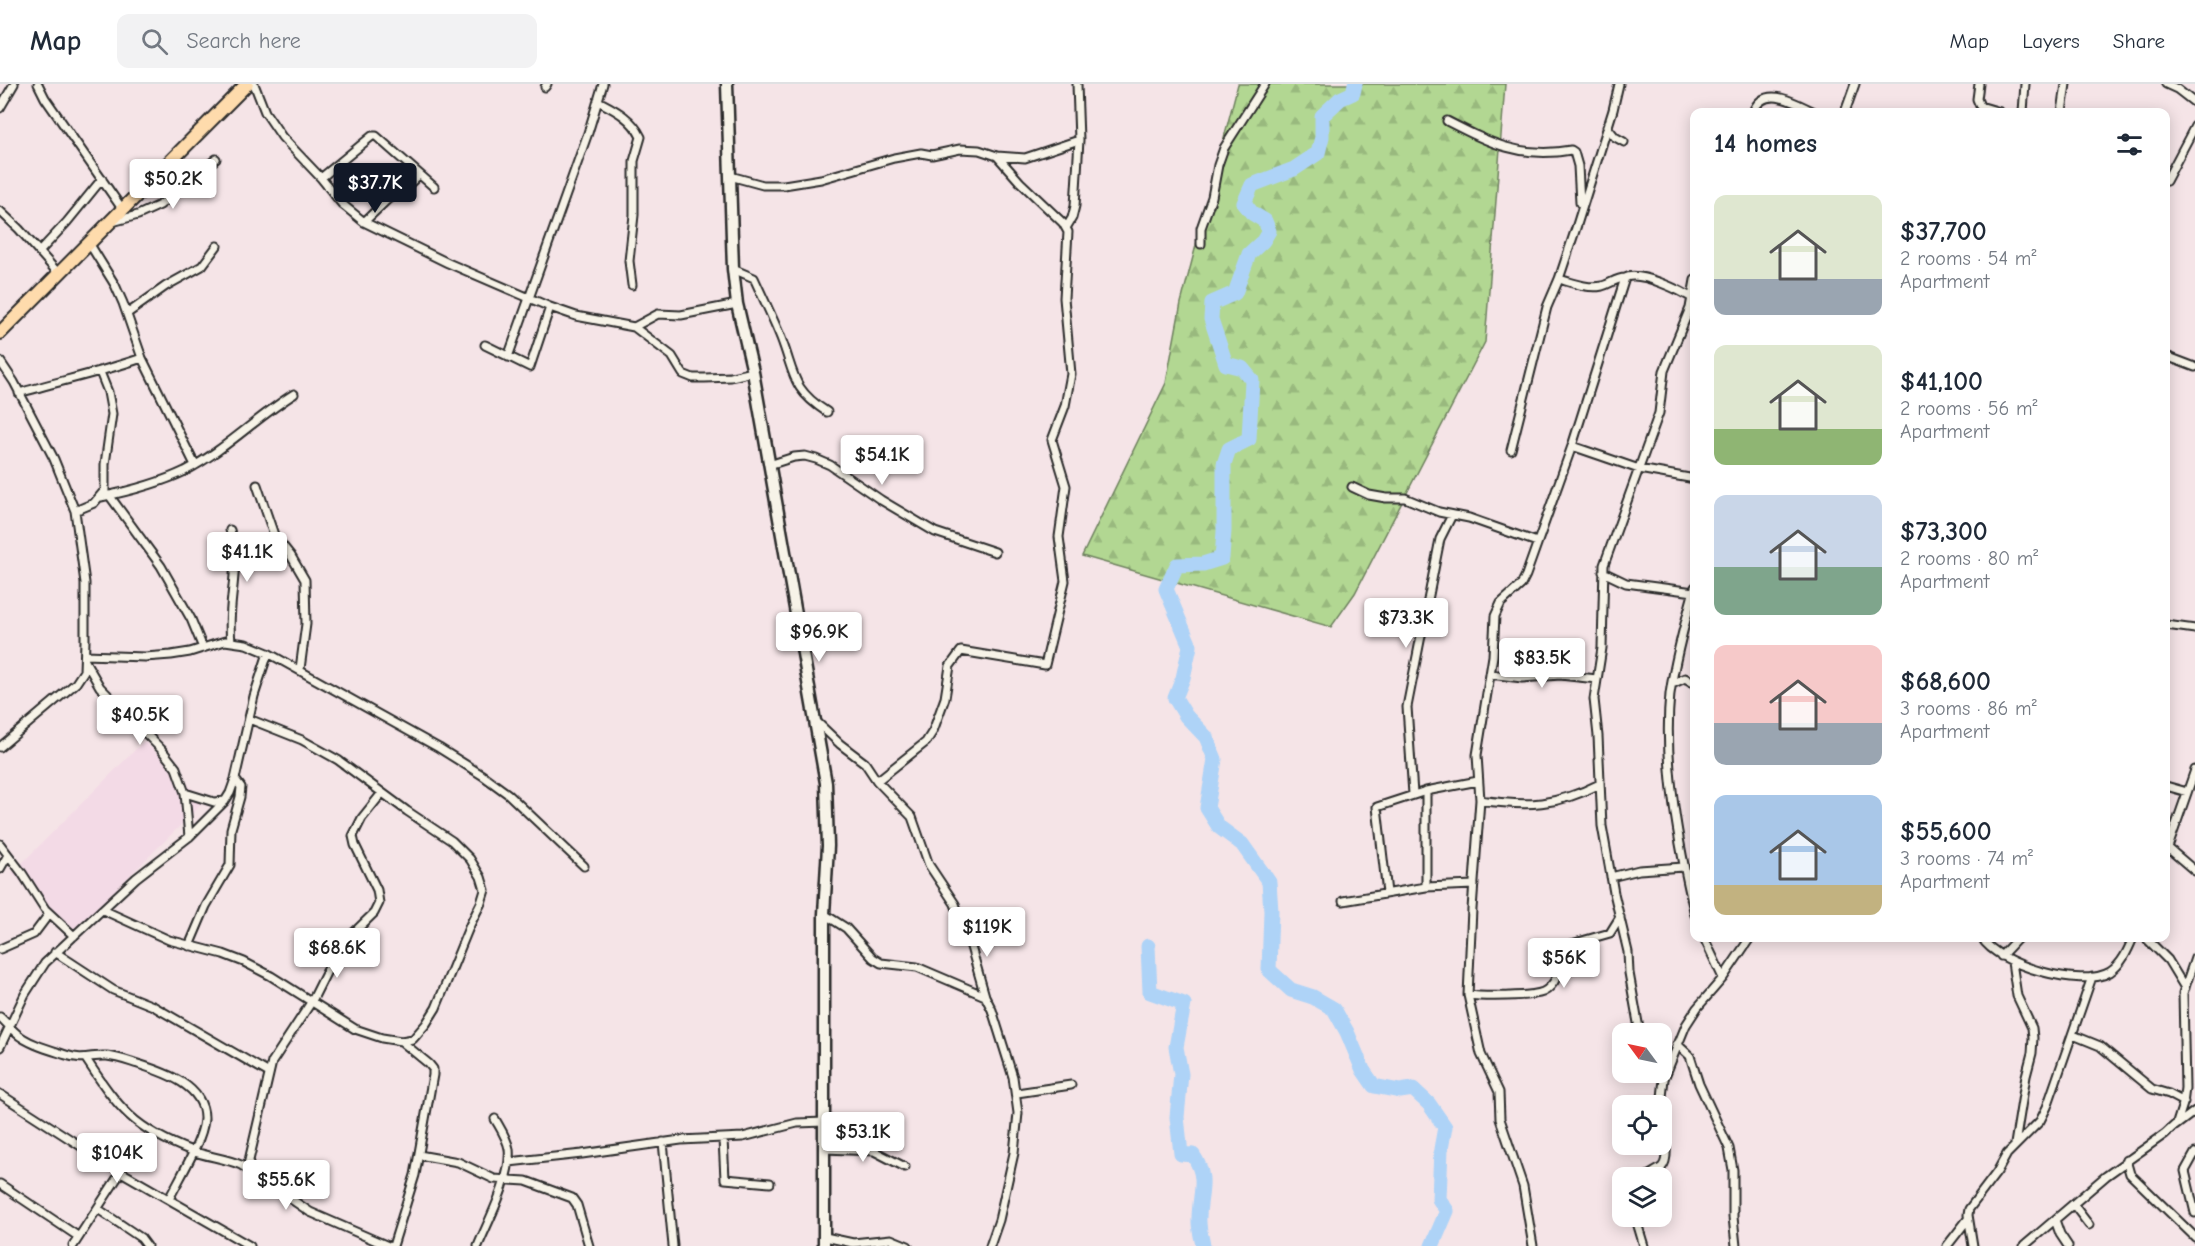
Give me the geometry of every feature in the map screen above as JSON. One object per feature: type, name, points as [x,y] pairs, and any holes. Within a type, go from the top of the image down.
[{"type":"highway","points":[[0,333],[247,84]]},
{"type":"main road","points":[[728,84],[733,269],[737,304],[753,372],[826,783],[828,846],[824,914],[824,1242]]},
{"type":"street","points":[[0,108],[2,97],[14,84]]},
{"type":"street","points":[[38,84],[123,210]]},
{"type":"street","points":[[254,84],[265,112],[282,137],[342,204],[364,222],[447,263],[550,307],[576,316],[634,327],[672,356],[683,374],[693,378],[753,372]]},
{"type":"street","points":[[508,357],[603,84]]},
{"type":"street","points":[[1066,228],[1075,206],[1079,140],[1077,84]]},
{"type":"street","points":[[1201,244],[1201,228],[1212,197],[1221,156],[1265,84]]},
{"type":"street","points":[[1511,450],[1547,307],[1559,279],[1619,84]]},
{"type":"street","points":[[1846,108],[1855,84]]},
{"type":"street","points":[[1979,84],[1977,99],[1980,106],[1987,108]]},
{"type":"street","points":[[2023,108],[2025,84]]},
{"type":"street","points":[[2063,108],[2066,84]]},
{"type":"street","points":[[2166,84],[2177,89],[2195,103]]},
{"type":"street","points":[[1755,108],[1761,98],[1774,95],[1806,108]]},
{"type":"street","points":[[598,101],[625,116],[636,127],[641,137],[634,161],[634,215],[629,261],[632,285]]},
{"type":"street","points":[[1447,121],[1492,143],[1530,153],[1571,150],[1574,152],[1578,166],[1581,208]]},
{"type":"street","points":[[2170,173],[2195,126]]},
{"type":"street","points":[[1607,127],[1615,137],[1624,142]]},
{"type":"street","points":[[321,178],[372,136],[376,136],[434,188]]},
{"type":"street","points":[[730,176],[763,185],[784,185],[811,181],[894,158],[921,153],[932,154],[960,149],[979,150],[997,156],[1025,158],[1079,140]]},
{"type":"street","points":[[878,781],[927,742],[945,698],[950,666],[961,651],[1045,665],[1065,581],[1059,537],[1066,486],[1052,440],[1070,385],[1071,374],[1064,298],[1068,239],[1066,228],[997,156]]},
{"type":"street","points":[[109,223],[138,215],[160,205],[216,159]]},
{"type":"street","points":[[364,222],[388,199],[404,189],[419,175]]},
{"type":"street","points":[[40,251],[102,179]]},
{"type":"street","points":[[0,211],[40,251],[59,274]]},
{"type":"street","points":[[89,243],[115,285],[128,313],[142,358],[195,465]]},
{"type":"street","points":[[128,313],[166,286],[202,266],[218,246]]},
{"type":"street","points":[[733,269],[754,278],[780,336],[791,373],[810,401],[827,412]]},
{"type":"street","points":[[1559,279],[1577,285],[1599,286],[1630,275],[1664,284],[1690,297]]},
{"type":"street","points":[[1533,1246],[1522,1186],[1500,1119],[1498,1092],[1481,1054],[1468,995],[1480,800],[1477,755],[1490,674],[1496,611],[1501,603],[1524,581],[1572,446],[1625,278]]},
{"type":"street","points":[[634,327],[658,314],[681,315],[737,304]]},
{"type":"street","points":[[485,345],[530,367],[550,307]]},
{"type":"street","points":[[1638,1023],[1629,973],[1628,952],[1602,826],[1598,736],[1594,707],[1602,648],[1603,572],[1606,555],[1659,413],[1662,379],[1666,364],[1690,309]]},
{"type":"street","points":[[19,393],[100,372],[142,358]]},
{"type":"street","points":[[2170,358],[2195,367]]},
{"type":"street","points":[[0,361],[54,459],[75,511],[85,583],[84,671],[76,683],[0,747]]},
{"type":"street","points":[[100,372],[108,392],[112,414],[105,464],[105,496],[161,566],[191,619],[203,648]]},
{"type":"street","points":[[75,511],[105,496],[150,485],[195,465],[294,394]]},
{"type":"street","points":[[1572,446],[1639,469],[1690,478]]},
{"type":"street","points":[[769,465],[794,457],[805,456],[816,459],[830,465],[881,500],[935,532],[994,552]]},
{"type":"street","points":[[257,485],[274,535],[291,556],[305,579],[306,624],[300,669]]},
{"type":"street","points":[[1352,487],[1369,495],[1405,498],[1537,542]]},
{"type":"street","points":[[1413,794],[1408,698],[1440,539],[1452,515]]},
{"type":"street","points":[[230,530],[236,554],[235,578],[229,612],[231,641]]},
{"type":"street","points":[[1603,572],[1626,583],[1690,590]]},
{"type":"street","points":[[1690,605],[1680,641],[1668,718],[1673,805],[1690,893]]},
{"type":"street","points":[[2170,626],[2195,629]]},
{"type":"street","points":[[85,658],[145,657],[190,652],[217,642],[231,641],[268,653],[300,669],[329,688],[482,775],[508,794],[584,866]]},
{"type":"street","points":[[0,1047],[38,972],[55,952],[136,879],[189,837],[225,801],[235,779],[254,696],[268,653]]},
{"type":"street","points":[[85,658],[100,687],[168,758],[179,774],[185,793],[189,837]]},
{"type":"street","points":[[1490,674],[1522,678],[1560,675],[1597,679]]},
{"type":"street","points":[[1672,684],[1687,678],[1690,680]]},
{"type":"street","points":[[103,910],[169,940],[244,962],[271,976],[355,1029],[382,1038],[401,1041],[413,1039],[426,1024],[436,1008],[481,903],[485,890],[481,877],[470,860],[452,841],[321,750],[249,719]]},
{"type":"street","points":[[815,721],[865,763],[878,781],[912,817],[929,865],[955,904],[971,947],[1017,1093],[1018,1113],[1014,1153],[999,1220],[990,1246]]},
{"type":"street","points":[[2170,841],[2195,770]]},
{"type":"street","points":[[189,946],[206,906],[230,865],[231,829],[241,787],[235,779]]},
{"type":"street","points":[[1387,893],[1376,810],[1379,805],[1426,790],[1478,781]]},
{"type":"street","points":[[1480,800],[1524,805],[1540,804],[1566,799],[1600,784]]},
{"type":"street","points":[[2170,787],[2187,792]]},
{"type":"street","points":[[1426,790],[1426,887]]},
{"type":"street","points":[[185,793],[214,802],[225,801]]},
{"type":"street","points":[[247,1169],[272,1062],[312,1001],[339,947],[374,913],[379,903],[377,890],[355,845],[353,836],[362,818],[382,793]]},
{"type":"street","points":[[0,844],[49,914],[74,936]]},
{"type":"street","points":[[2170,852],[2195,870]]},
{"type":"street","points":[[0,869],[8,855]]},
{"type":"street","points":[[1611,877],[1640,870],[1684,867]]},
{"type":"street","points":[[1343,901],[1426,887],[1474,885]]},
{"type":"street","points":[[0,949],[34,934],[49,914]]},
{"type":"street","points":[[824,914],[846,928],[873,958],[881,963],[917,967],[985,996]]},
{"type":"street","points":[[1468,995],[1485,997],[1542,993],[1556,978],[1559,955],[1563,948],[1610,933],[1620,917]]},
{"type":"street","points":[[1706,942],[1723,978]]},
{"type":"street","points":[[1672,1057],[1697,1008],[1723,978],[1747,942]]},
{"type":"street","points":[[1985,942],[2012,962],[2054,974],[2079,978],[2108,973],[2123,959],[2131,942]]},
{"type":"street","points":[[2001,956],[2014,942]]},
{"type":"street","points":[[2150,942],[2168,960],[2185,988]]},
{"type":"street","points":[[55,952],[113,990],[163,1012],[269,1074]]},
{"type":"street","points":[[2172,1128],[2180,1116],[2184,1102],[2185,988],[2195,958]]},
{"type":"street","points":[[2012,962],[2017,996],[2032,1028],[2033,1038],[2015,1144]]},
{"type":"street","points":[[1973,1246],[1968,1219],[1969,1209],[2015,1144],[2035,1126],[2044,1114],[2054,1092],[2092,977]]},
{"type":"street","points":[[0,1017],[23,1038],[68,1056],[86,1059],[106,1056],[168,1074],[183,1083],[200,1101],[204,1118],[193,1151],[169,1198]]},
{"type":"street","points":[[2073,1035],[2100,1046],[2152,1089],[2184,1102]]},
{"type":"street","points":[[86,1059],[114,1101],[129,1118],[148,1132],[193,1151],[231,1160],[310,1212],[390,1246],[419,1155],[433,1069],[401,1041]]},
{"type":"street","points":[[1677,1044],[1690,1056],[1699,1084],[1729,1148],[1733,1170],[1733,1217],[1736,1246]]},
{"type":"street","points":[[1017,1093],[1071,1084]]},
{"type":"street","points":[[0,1094],[121,1172],[250,1246]]},
{"type":"street","points":[[2026,1245],[2126,1160],[2194,1114]]},
{"type":"street","points":[[478,1246],[509,1162],[509,1147],[495,1119]]},
{"type":"street","points":[[509,1162],[663,1142],[723,1139],[758,1134],[796,1123],[825,1122]]},
{"type":"street","points":[[723,1139],[725,1179],[770,1183]]},
{"type":"street","points":[[663,1142],[673,1246]]},
{"type":"street","points":[[825,1149],[874,1151],[904,1167]]},
{"type":"street","points":[[2195,1154],[2185,1171],[2195,1213]]},
{"type":"street","points":[[419,1155],[458,1162],[494,1179],[526,1181],[572,1198],[577,1205],[589,1246]]},
{"type":"street","points":[[2126,1160],[2130,1174],[2195,1237]]},
{"type":"street","points":[[73,1246],[121,1172]]},
{"type":"street","points":[[0,1185],[79,1237]]},
{"type":"street","points":[[2073,1204],[2089,1225]]},
{"type":"street","points":[[98,1209],[141,1238],[147,1246]]},
{"type":"street","points":[[1947,1246],[1968,1219]]},
{"type":"street","points":[[2055,1220],[2067,1246]]},
{"type":"street","points":[[1638,1227],[1644,1246]]},
{"type":"street","points":[[824,1242],[853,1243],[891,1239],[908,1246]]},
{"type":"shaded area","points":[[144,741],[205,801],[72,933],[12,873]]},
{"type":"green space","points":[[1238,84],[1505,84],[1485,342],[1355,593],[1331,627],[1082,556],[1166,383],[1181,303]]},
{"type":"waterway","points":[[1355,84],[1353,93],[1340,99],[1322,116],[1322,137],[1318,153],[1294,169],[1252,185],[1244,203],[1252,213],[1265,221],[1269,231],[1263,241],[1249,254],[1235,293],[1212,303],[1211,319],[1226,364],[1242,368],[1252,380],[1249,439],[1229,449],[1224,464],[1222,558],[1203,564],[1177,565],[1166,589],[1190,646],[1183,678],[1175,698],[1186,716],[1206,737],[1215,759],[1207,808],[1219,827],[1242,844],[1269,882],[1271,911],[1269,970],[1291,990],[1313,997],[1334,1009],[1347,1032],[1363,1070],[1374,1086],[1400,1091],[1413,1089],[1429,1104],[1445,1127],[1441,1149],[1439,1199],[1447,1211],[1432,1246]]},
{"type":"waterway","points":[[1148,946],[1150,992],[1184,1004],[1176,1047],[1181,1074],[1177,1117],[1181,1154],[1193,1155],[1201,1172],[1199,1228],[1203,1246]]}]
